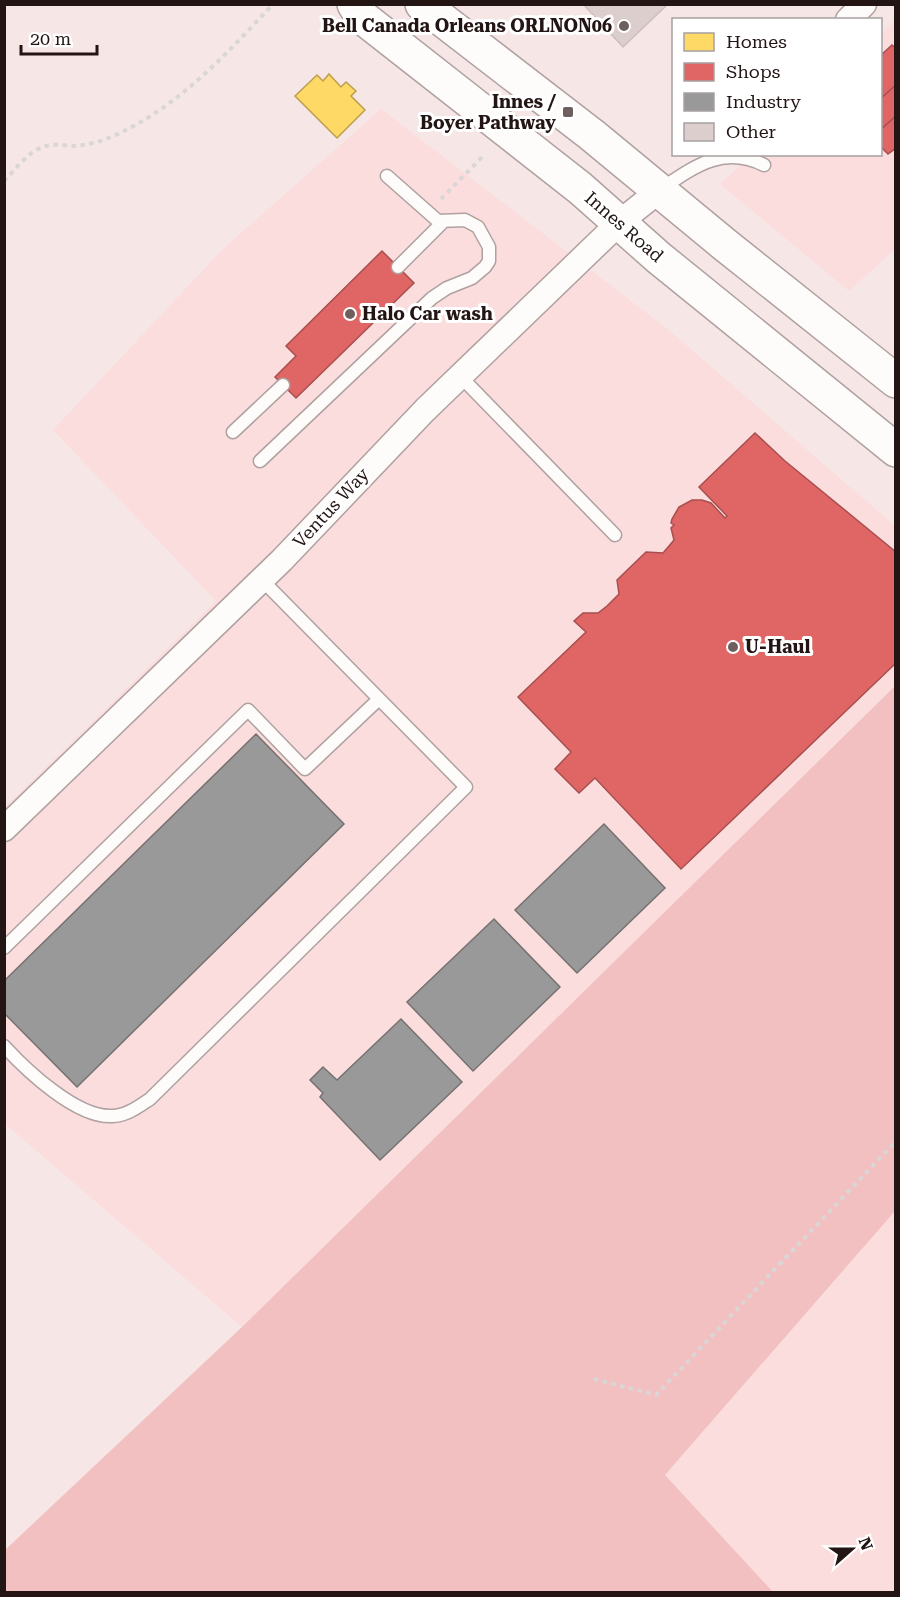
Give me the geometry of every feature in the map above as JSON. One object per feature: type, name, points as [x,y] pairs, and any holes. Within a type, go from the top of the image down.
[{"type":"main road","name":"Innes Road","points":[[354,4],[362,17],[580,188],[659,258],[896,450]]},
{"type":"main road","points":[[422,4],[592,135],[896,381]]},
{"type":"street","points":[[850,18],[864,4]]},
{"type":"street","name":"Ventus Way","points":[[4,829],[262,580],[395,440],[460,376],[620,222],[660,190]]},
{"type":"lane","points":[[660,190],[690,170],[719,158],[740,157],[764,165]]},
{"type":"lane","points":[[260,460],[432,298],[447,288],[472,278],[489,261],[489,247],[478,227],[465,220],[438,221],[387,176]]},
{"type":"lane","points":[[398,267],[443,222]]},
{"type":"lane","points":[[460,376],[615,535]]},
{"type":"lane","points":[[233,432],[283,385]]},
{"type":"lane","points":[[4,1046],[50,1087],[80,1107],[96,1115],[113,1116],[132,1111],[150,1099],[466,787],[262,580]]},
{"type":"lane","points":[[4,948],[248,710],[305,768],[379,699]]},
{"type":"path","points":[[4,181],[33,152],[39,149],[46,146],[96,143],[130,128],[165,107],[218,62],[273,4]]},
{"type":"path","points":[[428,213],[484,155]]},
{"type":"path","points":[[594,1379],[656,1395],[896,1141]]},
{"type":"shaded area","points":[[895,20],[895,249],[849,291],[720,184],[751,156],[882,156],[882,33]]},
{"type":"shaded area","points":[[381,109],[670,331],[895,526],[895,686],[242,1327],[5,1124],[5,807],[216,601],[53,430],[222,250]]},
{"type":"shaded area","points":[[895,686],[895,1211],[665,1475],[773,1592],[5,1592],[5,1550],[242,1327]]},
{"type":"shaded area","points":[[895,1211],[895,1592],[773,1592],[665,1475]]},
{"type":"building: Homes","points":[[329,74],[341,87],[346,82],[356,91],[351,96],[365,110],[337,138],[295,96],[317,75],[323,81]]},
{"type":"building: Shops","points":[[892,45],[896,48],[896,85],[882,97],[882,54]]},
{"type":"building: Shops","points":[[896,85],[896,116],[882,128],[882,97]]},
{"type":"building: Shops","points":[[896,116],[896,148],[888,154],[882,148],[882,128]]},
{"type":"building: Shops","name":"Halo Car wash","points":[[382,251],[414,283],[296,398],[275,377],[296,356],[286,346]]},
{"type":"building: Shops","name":"U-Haul","points":[[755,433],[785,461],[896,552],[896,663],[681,869],[595,778],[579,793],[555,769],[571,752],[518,697],[586,632],[574,621],[583,613],[598,613],[607,606],[619,594],[617,580],[646,552],[663,553],[669,546],[674,540],[671,528],[674,525],[671,523],[672,519],[679,507],[692,500],[702,500],[711,503],[725,518],[727,516],[699,487]]},
{"type":"building: Industry","points":[[256,734],[344,824],[77,1087],[4,1013],[4,981]]},
{"type":"building: Industry","points":[[604,824],[665,888],[577,973],[515,910]]},
{"type":"building: Industry","points":[[494,919],[560,987],[473,1071],[407,1002]]},
{"type":"building: Industry","points":[[401,1019],[462,1082],[380,1160],[320,1097],[323,1093],[310,1080],[323,1067],[337,1080]]},
{"type":"building: Other","name":"Bell Canada Orleans ORLNON06","points":[[583,4],[668,4],[623,47]]},
{"type":"place","name":"Bell Canada Orleans ORLNON06","points":[[624,26]]},
{"type":"place","name":"Innes / Boyer Pathway","points":[[568,112]]},
{"type":"place","name":"Halo Car wash","points":[[350,314]]},
{"type":"place","name":"U-Haul","points":[[733,647]]}]
